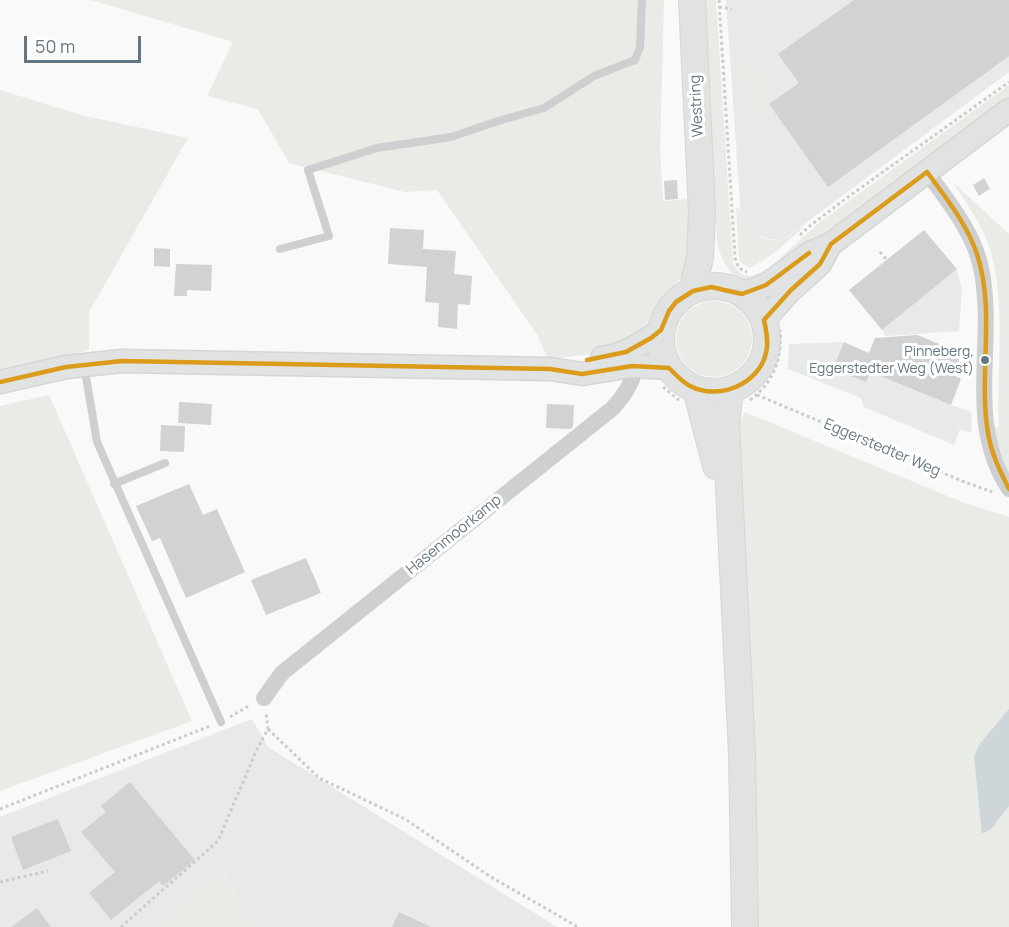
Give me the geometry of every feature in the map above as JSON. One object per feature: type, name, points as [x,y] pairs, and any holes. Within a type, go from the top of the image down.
[{"type":"main road","name":"Westring","points":[[692,0],[702,213],[700,258],[692,290]]},
{"type":"main road","points":[[831,244],[820,264],[791,290],[772,323],[762,362],[758,370],[746,382],[730,390],[713,392],[696,389],[681,381],[669,368],[661,346],[662,330],[667,314],[678,300],[692,290],[709,286],[766,285],[810,253],[831,244],[1009,110]]},
{"type":"main road","name":"Westring","points":[[702,213],[716,261],[741,284]]},
{"type":"main road","points":[[741,284],[755,305],[772,323]]},
{"type":"main road","points":[[550,369],[574,362],[614,357],[636,347],[662,330]]},
{"type":"main road","points":[[0,382],[84,364],[166,360],[550,369],[582,374],[636,366],[669,368]]},
{"type":"main road","points":[[696,389],[730,528]]},
{"type":"main road","points":[[730,390],[726,426],[742,754],[745,927]]},
{"type":"street","points":[[927,172],[969,232],[981,266],[987,302],[984,420],[989,446],[1004,490]]},
{"type":"street","name":"Hasenmoorkamp","points":[[264,698],[282,673],[613,408],[626,392],[633,379],[636,366]]},
{"type":"lane","points":[[280,249],[329,236],[308,170],[377,148],[452,137],[544,108],[594,76],[635,60],[640,47],[642,0]]},
{"type":"lane","points":[[84,364],[97,442],[221,722]]},
{"type":"lane","points":[[114,483],[165,463]]},
{"type":"path","points":[[719,0],[735,257],[741,270],[741,284]]},
{"type":"path","points":[[719,8],[732,9]]},
{"type":"path","points":[[797,238],[848,197],[1009,82]]},
{"type":"path","points":[[880,252],[887,260]]},
{"type":"path","name":"Eggerstedter Weg","points":[[772,323],[780,357],[770,381],[758,395],[962,481],[991,491],[1004,490]]},
{"type":"path","points":[[0,809],[221,722],[264,698],[268,729],[257,749],[218,841],[121,927]]},
{"type":"path","points":[[268,729],[319,778],[405,819],[491,877],[578,927]]},
{"type":"path","points":[[0,882],[48,872]]},
{"type":"shaded area","points":[[91,0],[664,0],[660,149],[663,201],[688,199],[692,245],[686,272],[663,296],[649,326],[604,353],[547,357],[538,336],[437,190],[405,192],[289,163],[258,109],[207,96],[233,42]]},
{"type":"shaded area","points":[[704,0],[716,0],[733,264],[743,275],[747,276],[756,275],[765,270],[770,272],[751,280],[742,279],[731,272],[723,260],[717,242]]},
{"type":"shaded area","points":[[726,0],[1009,0],[1009,72],[783,240],[768,239],[754,234],[741,217]]},
{"type":"shaded area","points":[[745,54],[770,91],[763,96],[769,104],[759,116],[754,118],[747,110],[743,55]]},
{"type":"shaded area","points":[[1009,85],[1009,99],[781,265],[779,262],[781,257],[820,222]]},
{"type":"shaded area","points":[[0,90],[85,116],[188,138],[89,312],[89,350],[0,373]]},
{"type":"shaded area","points":[[953,182],[1009,234],[1009,474],[997,443],[994,427],[999,427],[1000,328],[992,255],[984,233]]},
{"type":"shaded area","points":[[736,208],[740,209],[744,222],[749,228],[766,239],[783,239],[800,227],[803,228],[773,254],[750,268],[741,263],[739,258]]},
{"type":"shaded area","points":[[957,269],[962,291],[959,331],[886,336],[882,330]]},
{"type":"shaded area","points":[[714,301],[729,304],[741,312],[749,324],[752,339],[749,354],[741,366],[729,374],[714,377],[699,374],[687,366],[679,354],[676,339],[679,324],[687,312],[699,304]]},
{"type":"shaded area","points":[[844,342],[834,369],[866,382],[871,372],[971,412],[972,433],[960,429],[954,445],[864,407],[861,398],[788,369],[789,344]]},
{"type":"shaded area","points":[[49,395],[192,721],[0,791],[0,406]]},
{"type":"shaded area","points":[[745,412],[962,502],[1009,517],[1009,927],[757,927],[735,433]]},
{"type":"shaded area","points":[[1009,709],[1009,806],[991,829],[982,834],[974,757],[979,745]]},
{"type":"shaded area","points":[[252,719],[268,747],[557,927],[249,927],[224,870],[157,927],[0,927],[0,817]]},
{"type":"shaded area","points":[[224,870],[249,927],[157,927]]},
{"type":"building","points":[[854,0],[1009,0],[1009,56],[828,187],[769,104],[799,83],[778,54]]},
{"type":"building","points":[[984,178],[990,189],[979,196],[973,185]]},
{"type":"building","points":[[677,180],[678,199],[665,200],[664,181]]},
{"type":"building","points":[[390,228],[424,230],[423,249],[456,251],[454,274],[472,276],[470,305],[458,304],[457,329],[438,327],[439,303],[425,302],[427,267],[388,264]]},
{"type":"building","points":[[924,230],[957,269],[882,330],[849,290]]},
{"type":"building","points":[[154,248],[170,249],[170,267],[154,266]]},
{"type":"building","points":[[176,264],[212,265],[211,291],[187,290],[187,296],[174,296]]},
{"type":"building","points":[[917,335],[962,353],[953,375],[961,379],[951,405],[871,372],[866,382],[833,369],[844,342],[869,353],[875,338]]},
{"type":"building","points":[[179,402],[212,404],[211,425],[178,423]]},
{"type":"building","points":[[547,404],[574,405],[573,427],[570,429],[546,428]]},
{"type":"building","points":[[161,425],[185,426],[184,452],[160,451]]},
{"type":"building","points":[[189,484],[203,515],[217,509],[245,572],[186,598],[160,538],[152,541],[136,506]]},
{"type":"building","points":[[306,558],[321,593],[266,615],[251,580]]},
{"type":"building","points":[[130,782],[195,860],[163,886],[159,881],[111,920],[89,893],[115,872],[81,832],[106,812],[101,806]]},
{"type":"building","points":[[58,819],[71,851],[23,870],[11,837]]},
{"type":"building","points":[[37,908],[51,927],[11,927]]},
{"type":"building","points":[[399,912],[431,927],[392,927]]},
{"type":"transit line","points":[[927,172],[962,222],[973,243],[983,276],[986,321],[985,411],[989,440],[1009,489]]},
{"type":"transit line","points":[[0,382],[66,367],[122,361],[550,369],[582,374],[632,366],[669,368],[690,386],[713,392],[725,390],[747,381],[762,364],[767,349],[764,320],[791,290],[820,264],[831,244],[927,172]]},
{"type":"transit line","points":[[587,360],[626,352],[651,338],[661,330],[669,311],[676,302],[693,291],[711,287],[742,294],[766,285],[809,253]]},
{"type":"place","name":"Pinneberg, Eggerstedter Weg (West)","points":[[985,360]]}]
